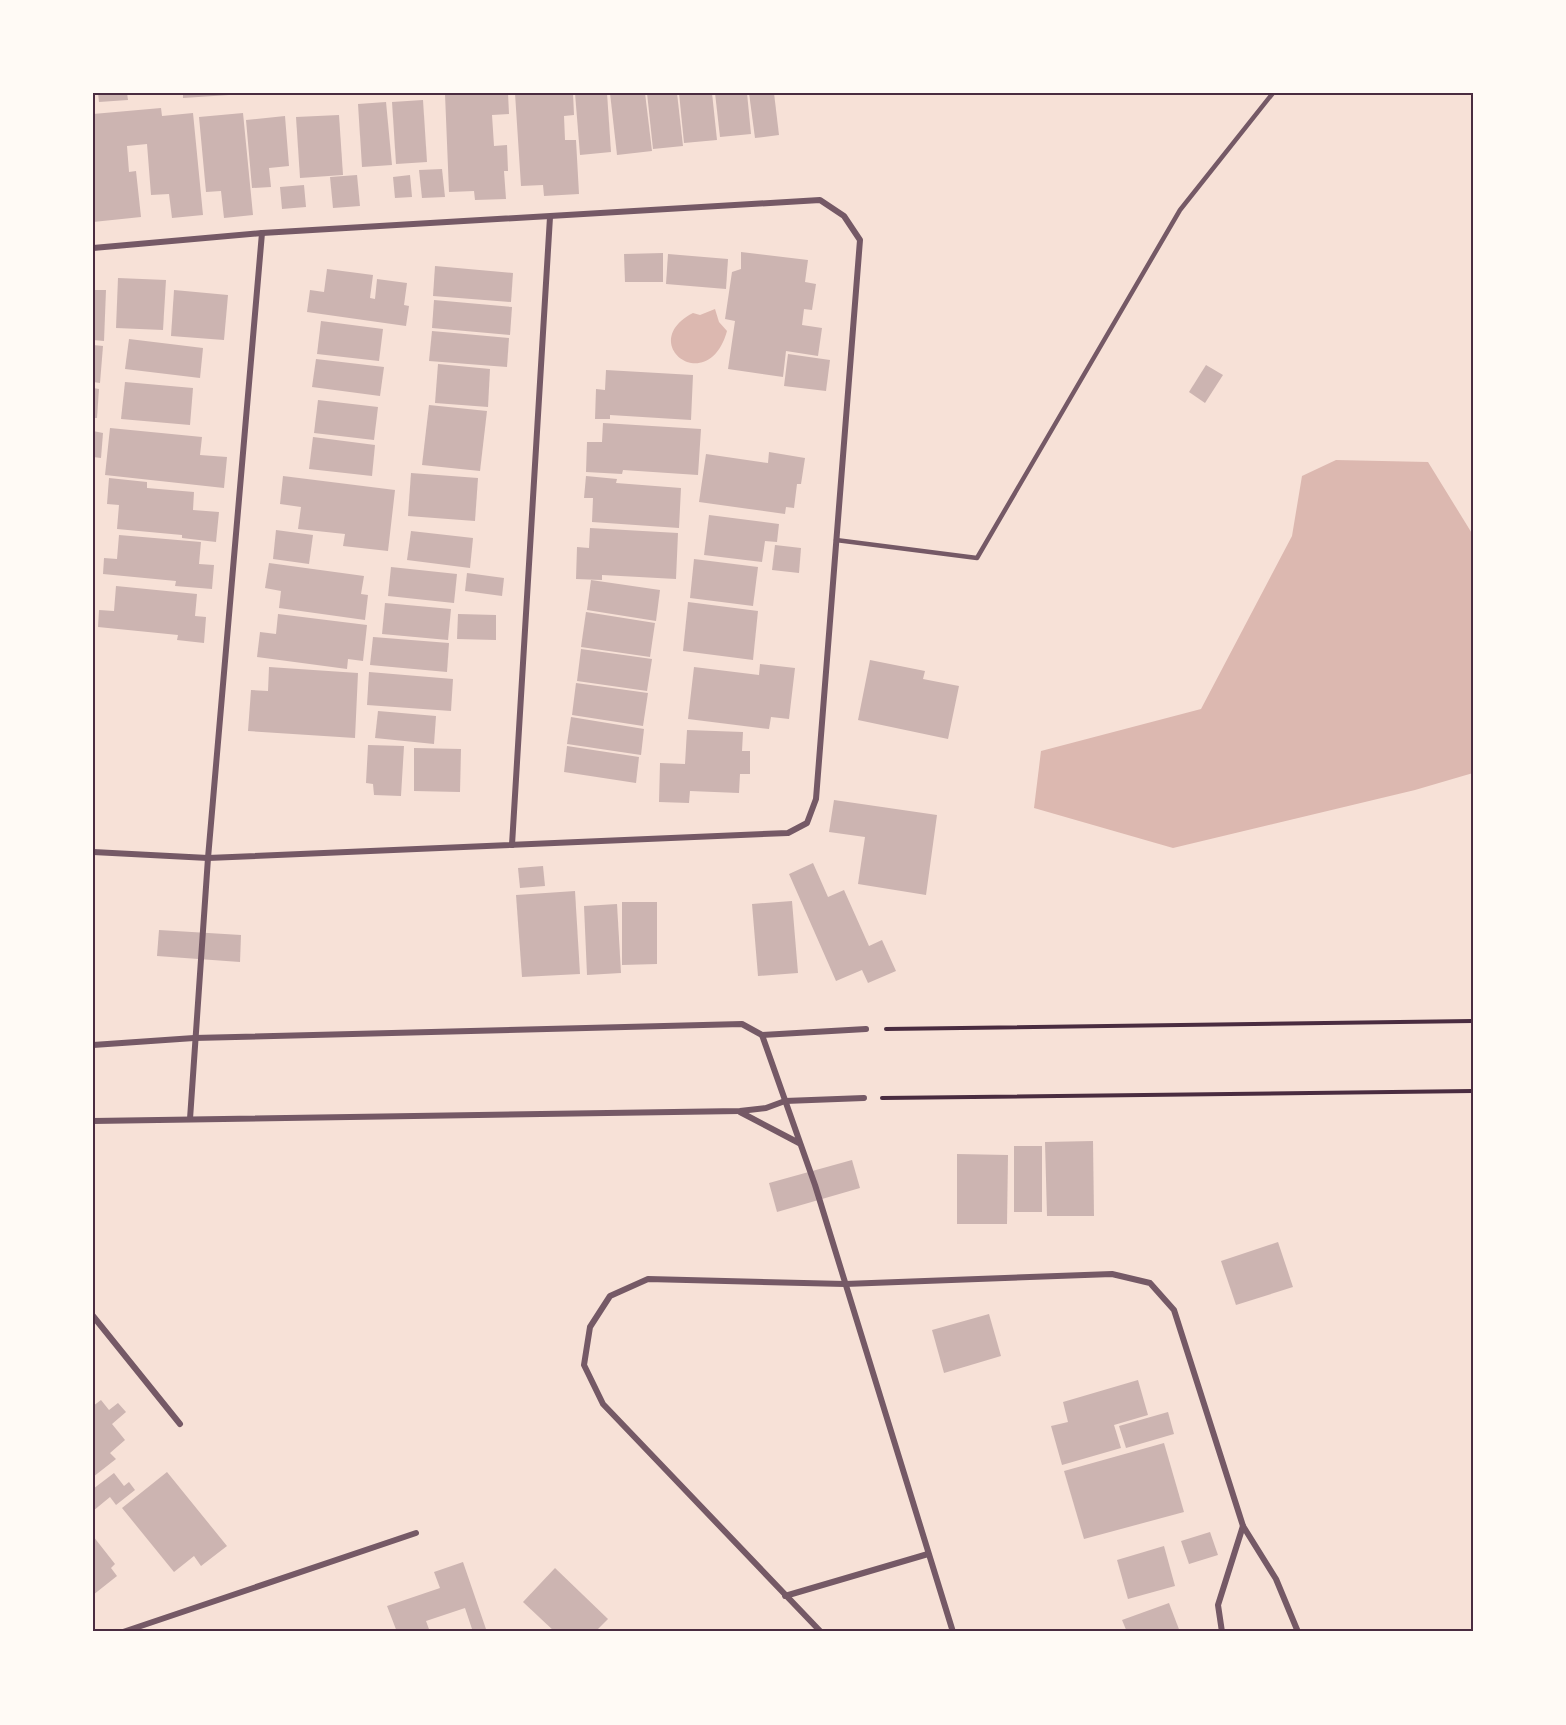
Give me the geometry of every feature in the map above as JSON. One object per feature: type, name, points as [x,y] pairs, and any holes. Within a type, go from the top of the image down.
[{"type":"street","points":[[93,248],[262,233],[820,200],[844,216],[860,240],[816,799],[807,823],[788,832],[208,858],[93,852]]},
{"type":"street","points":[[512,845],[550,217]]},
{"type":"street","points":[[190,1119],[208,858],[262,233]]},
{"type":"street","points":[[93,1045],[194,1038],[742,1024],[762,1035],[866,1029]]},
{"type":"street","points":[[762,1035],[815,1185],[953,1632]]},
{"type":"street","points":[[93,1121],[740,1111],[766,1108],[785,1101],[864,1098]]},
{"type":"street","points":[[740,1111],[799,1143]]},
{"type":"street","points":[[821,1632],[603,1404],[584,1365],[590,1327],[610,1296],[648,1279],[845,1284],[1112,1274],[1150,1283],[1174,1310],[1243,1526],[1276,1579],[1298,1632]]},
{"type":"street","points":[[93,1316],[180,1424]]},
{"type":"street","points":[[1222,1632],[1218,1605],[1243,1526]]},
{"type":"street","points":[[123,1632],[416,1533]]},
{"type":"street","points":[[785,1596],[928,1554]]},
{"type":"lane","points":[[836,540],[977,558],[1180,210],[1273,93]]},
{"type":"path","points":[[866,1029],[1473,1021]]},
{"type":"path","points":[[864,1098],[1473,1090]]},
{"type":"shaded area","points":[[715,309],[719,322],[727,331],[718,351],[706,361],[693,363],[681,359],[673,350],[671,338],[677,325],[693,313],[700,315]]},
{"type":"shaded area","points":[[1336,460],[1428,462],[1473,535],[1473,773],[1415,790],[1173,848],[1034,808],[1041,751],[1201,709],[1292,536],[1302,476]]},
{"type":"building","points":[[98,93],[127,93],[128,100],[99,102]]},
{"type":"building","points":[[183,93],[229,93],[229,95],[183,98]]},
{"type":"building","points":[[508,93],[509,114],[492,115],[494,146],[507,145],[508,171],[504,171],[506,199],[475,200],[474,191],[449,192],[445,94]]},
{"type":"building","points":[[515,93],[573,93],[574,115],[564,116],[565,140],[576,140],[579,194],[544,196],[543,185],[521,186]]},
{"type":"building","points":[[575,93],[607,93],[611,152],[580,155]]},
{"type":"building","points":[[610,93],[645,93],[652,151],[617,155]]},
{"type":"building","points":[[647,93],[677,93],[683,146],[653,149]]},
{"type":"building","points":[[679,93],[712,93],[717,140],[684,143]]},
{"type":"building","points":[[715,93],[747,93],[751,134],[720,137]]},
{"type":"building","points":[[749,93],[774,93],[779,135],[755,138]]},
{"type":"building","points":[[423,100],[427,162],[396,164],[392,102]]},
{"type":"building","points":[[386,102],[392,165],[362,167],[358,104]]},
{"type":"building","points":[[161,108],[162,116],[193,113],[203,215],[172,218],[169,194],[151,195],[147,144],[127,146],[129,172],[136,171],[141,217],[93,222],[93,114]]},
{"type":"building","points":[[243,113],[253,215],[224,218],[221,191],[206,192],[199,117]]},
{"type":"building","points":[[339,115],[343,175],[300,178],[296,117]]},
{"type":"building","points":[[285,116],[289,166],[269,168],[271,187],[252,188],[246,120]]},
{"type":"building","points":[[442,169],[445,197],[422,198],[419,170]]},
{"type":"building","points":[[357,175],[360,206],[333,208],[330,177]]},
{"type":"building","points":[[410,175],[412,197],[395,198],[393,177]]},
{"type":"building","points":[[304,185],[306,207],[282,209],[280,187]]},
{"type":"building","points":[[741,252],[808,260],[805,282],[816,284],[812,310],[804,309],[802,325],[822,328],[818,356],[786,351],[783,377],[728,369],[735,321],[725,319],[732,272],[741,269]]},
{"type":"building","points":[[663,253],[663,282],[625,282],[624,254]]},
{"type":"building","points":[[668,254],[728,259],[726,289],[666,284]]},
{"type":"building","points":[[435,266],[513,273],[511,302],[433,296]]},
{"type":"building","points":[[327,269],[373,275],[370,298],[375,299],[377,279],[407,283],[404,305],[409,306],[406,326],[307,312],[310,290],[324,292]]},
{"type":"building","points":[[118,278],[166,280],[163,330],[116,328]]},
{"type":"building","points":[[93,290],[106,290],[104,341],[93,340]]},
{"type":"building","points":[[174,290],[228,295],[224,340],[171,336]]},
{"type":"building","points":[[434,300],[512,307],[510,335],[432,328]]},
{"type":"building","points":[[321,321],[383,329],[379,361],[317,354]]},
{"type":"building","points":[[432,331],[509,338],[507,367],[429,361]]},
{"type":"building","points":[[129,339],[203,348],[200,378],[125,369]]},
{"type":"building","points":[[93,345],[103,346],[100,383],[93,382]]},
{"type":"building","points":[[788,354],[830,360],[826,391],[784,386]]},
{"type":"building","points":[[316,359],[384,367],[380,396],[312,387]]},
{"type":"building","points":[[438,364],[490,369],[488,407],[435,403]]},
{"type":"building","points":[[1206,365],[1223,375],[1205,403],[1189,392]]},
{"type":"building","points":[[606,370],[693,375],[691,420],[610,415],[610,419],[595,419],[596,389],[605,390]]},
{"type":"building","points":[[125,382],[193,388],[190,425],[121,419]]},
{"type":"building","points":[[93,388],[99,389],[97,418],[93,418]]},
{"type":"building","points":[[318,400],[378,407],[374,440],[314,433]]},
{"type":"building","points":[[429,405],[487,411],[480,471],[422,465]]},
{"type":"building","points":[[603,423],[701,429],[698,475],[623,470],[622,474],[586,472],[587,442],[602,442]]},
{"type":"building","points":[[110,428],[202,437],[200,455],[227,457],[224,488],[105,475]]},
{"type":"building","points":[[93,431],[103,433],[101,458],[93,457]]},
{"type":"building","points":[[313,437],[375,445],[372,476],[309,469]]},
{"type":"building","points":[[769,452],[805,458],[801,484],[797,484],[794,508],[786,507],[785,514],[699,502],[706,454],[768,463]]},
{"type":"building","points":[[411,473],[478,478],[475,521],[408,516]]},
{"type":"building","points":[[283,476],[395,490],[388,551],[343,546],[345,534],[298,529],[301,507],[280,504]]},
{"type":"building","points":[[586,476],[617,479],[616,483],[681,488],[679,528],[592,522],[593,498],[584,498]]},
{"type":"building","points":[[109,478],[147,482],[147,488],[194,492],[193,510],[219,512],[216,542],[182,538],[182,535],[117,529],[119,505],[107,504]]},
{"type":"building","points":[[709,515],[779,524],[777,542],[765,541],[762,562],[704,555]]},
{"type":"building","points":[[590,528],[678,533],[676,579],[602,575],[602,580],[576,579],[577,547],[589,548]]},
{"type":"building","points":[[276,530],[313,535],[309,564],[273,559]]},
{"type":"building","points":[[411,531],[473,538],[470,568],[407,560]]},
{"type":"building","points":[[119,535],[201,542],[199,564],[214,565],[212,589],[175,586],[176,581],[103,574],[104,558],[117,559]]},
{"type":"building","points":[[775,545],[801,548],[799,573],[772,570]]},
{"type":"building","points":[[694,559],[758,567],[753,606],[690,598]]},
{"type":"building","points":[[269,563],[364,576],[361,594],[368,595],[365,620],[279,608],[281,591],[265,588]]},
{"type":"building","points":[[391,567],[457,574],[454,603],[388,596]]},
{"type":"building","points":[[467,573],[504,578],[502,596],[465,591]]},
{"type":"building","points":[[591,580],[660,590],[656,621],[587,610]]},
{"type":"building","points":[[116,586],[197,594],[195,616],[206,617],[204,643],[177,640],[178,635],[98,627],[99,610],[114,611]]},
{"type":"building","points":[[688,602],[758,611],[753,660],[683,651]]},
{"type":"building","points":[[385,603],[451,609],[448,640],[382,634]]},
{"type":"building","points":[[586,612],[655,623],[650,657],[581,647]]},
{"type":"building","points":[[278,614],[367,625],[363,661],[348,659],[347,669],[257,657],[260,632],[276,634]]},
{"type":"building","points":[[458,614],[496,615],[496,640],[457,639]]},
{"type":"building","points":[[373,637],[449,643],[447,672],[370,665]]},
{"type":"building","points":[[581,649],[652,659],[647,691],[577,681]]},
{"type":"building","points":[[870,660],[925,671],[923,679],[959,686],[948,739],[858,720]]},
{"type":"building","points":[[760,664],[795,668],[789,719],[771,717],[769,729],[688,719],[694,667],[759,675]]},
{"type":"building","points":[[269,667],[358,673],[355,738],[248,731],[251,690],[268,691]]},
{"type":"building","points":[[369,672],[453,679],[451,711],[367,705]]},
{"type":"building","points":[[576,683],[648,693],[643,726],[572,715]]},
{"type":"building","points":[[378,711],[436,716],[434,744],[375,738]]},
{"type":"building","points":[[571,717],[644,729],[641,755],[567,744]]},
{"type":"building","points":[[687,730],[743,732],[742,751],[750,751],[750,774],[740,774],[739,793],[690,791],[689,803],[659,802],[660,763],[685,764]]},
{"type":"building","points":[[368,745],[404,746],[401,796],[374,795],[373,784],[366,783]]},
{"type":"building","points":[[567,746],[639,757],[636,783],[564,772]]},
{"type":"building","points":[[414,748],[461,749],[460,792],[414,791]]},
{"type":"building","points":[[834,800],[937,815],[926,895],[858,884],[865,837],[829,832]]},
{"type":"building","points":[[813,863],[828,897],[844,890],[869,946],[882,940],[896,971],[868,983],[862,970],[836,981],[789,874]]},
{"type":"building","points":[[543,866],[545,886],[520,888],[518,868]]},
{"type":"building","points":[[575,891],[580,974],[522,977],[516,895]]},
{"type":"building","points":[[792,901],[798,973],[758,976],[752,904]]},
{"type":"building","points":[[622,902],[657,902],[657,964],[622,965]]},
{"type":"building","points":[[617,904],[621,973],[587,975],[584,906]]},
{"type":"building","points":[[159,930],[241,935],[240,962],[157,956]]},
{"type":"building","points":[[1093,1141],[1094,1216],[1047,1216],[1045,1142]]},
{"type":"building","points":[[1014,1146],[1042,1146],[1042,1212],[1014,1212]]},
{"type":"building","points":[[957,1154],[1008,1155],[1007,1224],[957,1224]]},
{"type":"building","points":[[852,1160],[860,1188],[777,1212],[769,1183]]},
{"type":"building","points":[[1278,1242],[1293,1287],[1236,1305],[1221,1261]]},
{"type":"building","points":[[989,1314],[1001,1356],[944,1373],[932,1330]]},
{"type":"building","points":[[1138,1380],[1148,1415],[1114,1425],[1121,1448],[1062,1465],[1051,1426],[1068,1422],[1063,1402]]},
{"type":"building","points":[[101,1400],[109,1410],[118,1403],[126,1412],[112,1424],[125,1440],[110,1453],[116,1459],[93,1477],[93,1406]]},
{"type":"building","points":[[1168,1412],[1174,1434],[1126,1448],[1119,1426]]},
{"type":"building","points":[[1164,1443],[1184,1512],[1084,1539],[1064,1471]]},
{"type":"building","points":[[167,1472],[227,1546],[201,1566],[194,1556],[174,1572],[122,1508]]},
{"type":"building","points":[[114,1473],[124,1486],[129,1482],[135,1490],[116,1505],[110,1497],[93,1511],[93,1489]]},
{"type":"building","points":[[1210,1532],[1218,1555],[1189,1564],[1181,1541]]},
{"type":"building","points":[[93,1536],[115,1564],[111,1568],[117,1576],[93,1595]]},
{"type":"building","points":[[1164,1546],[1175,1586],[1128,1599],[1117,1560]]},
{"type":"building","points":[[463,1562],[487,1632],[473,1632],[465,1608],[426,1621],[430,1632],[397,1632],[387,1606],[440,1588],[434,1572]]},
{"type":"building","points":[[555,1568],[608,1619],[595,1632],[555,1632],[523,1602]]},
{"type":"building","points":[[1169,1603],[1180,1632],[1127,1632],[1122,1620]]}]
